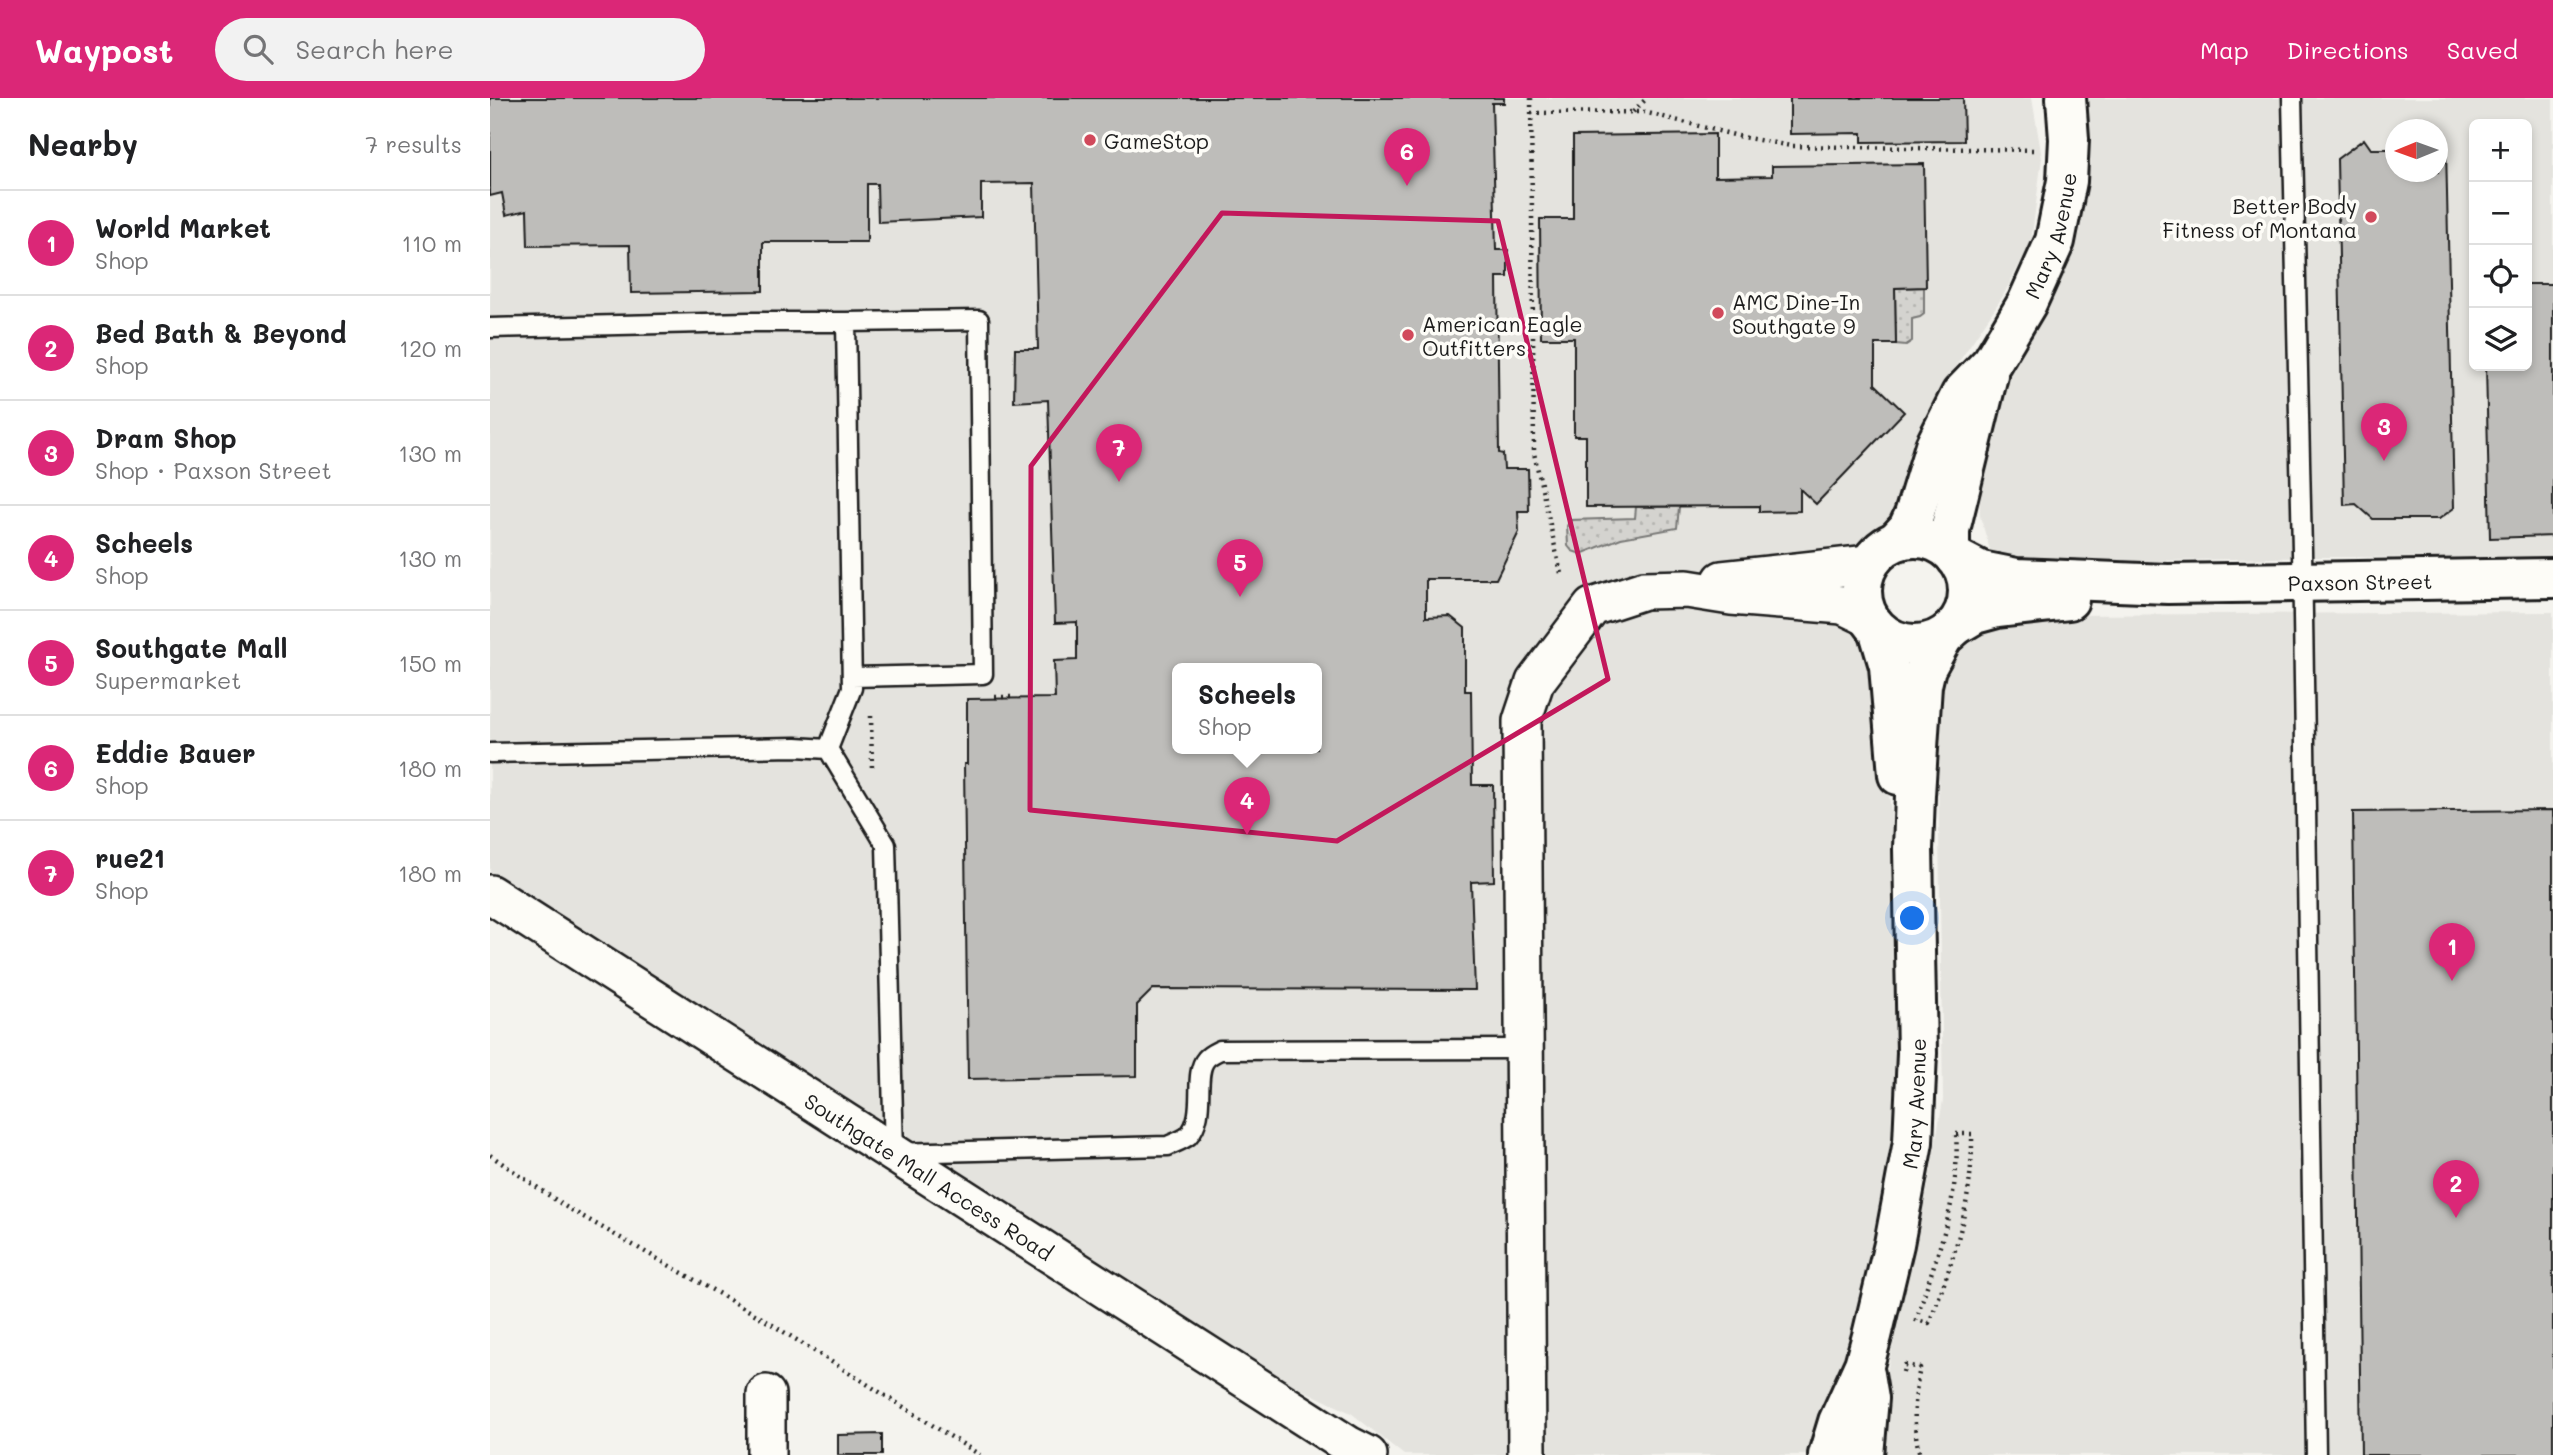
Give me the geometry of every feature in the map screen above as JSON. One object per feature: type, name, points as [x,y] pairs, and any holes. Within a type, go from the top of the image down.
[{"type":"street","name":"Mary Avenue","points":[[1883,552],[1908,528],[1935,446],[1961,394],[1992,362],[2027,303],[2055,241],[2067,181],[2067,98]]},
{"type":"street","name":"Mary Avenue","points":[[1953,554],[1950,530],[1992,362]]},
{"type":"street","points":[[1527,1455],[1522,721],[1535,682],[1592,607],[1644,590],[1688,590],[1843,605],[1874,624],[1894,641],[1910,645],[1927,644],[1949,632],[1965,612],[1968,595],[1967,578],[1953,554],[1933,541],[1915,537],[1883,552],[1727,579],[1688,590]]},
{"type":"street","points":[[1874,624],[1862,600],[1862,581],[1883,552]]},
{"type":"street","name":"Paxson Street","points":[[1953,554],[1981,571],[2016,578],[2168,584],[2553,578]]},
{"type":"street","name":"Paxson Street","points":[[1949,632],[1975,614],[1997,608],[2118,596],[2168,584]]},
{"type":"street","name":"Mary Avenue","points":[[1874,624],[1889,666],[1896,766],[1913,858]]},
{"type":"street","name":"Mary Avenue","points":[[1828,1455],[1838,1422],[1868,1350],[1894,1244],[1913,1142],[1917,1053],[1913,858],[1922,685],[1926,668],[1949,632]]},
{"type":"street","name":"Southgate Mall Access Road","points":[[490,894],[1368,1455]]},
{"type":"street","name":"Mary Avenue","points":[[1864,1455],[1868,1350]]},
{"type":"street","points":[[766,1394],[766,1455]]},
{"type":"lane","points":[[2292,98],[2316,1455]]},
{"type":"lane","points":[[490,328],[979,320],[983,674],[852,677]]},
{"type":"lane","points":[[828,749],[852,688],[846,322]]},
{"type":"lane","points":[[490,753],[796,747],[828,749]]},
{"type":"lane","points":[[828,749],[886,845],[894,1153],[1168,1146],[1188,1136],[1194,1125],[1198,1116],[1202,1068],[1206,1058],[1220,1050],[1524,1049]]},
{"type":"path","points":[[1531,98],[1534,453],[1562,578]]},
{"type":"path","points":[[1633,112],[1647,98]]},
{"type":"path","points":[[1531,113],[1644,112],[1742,137],[1791,146],[2034,150]]},
{"type":"path","points":[[986,697],[1011,697]]},
{"type":"path","points":[[871,711],[873,775]]},
{"type":"path","points":[[1972,1133],[1972,1172],[1966,1215],[1954,1257],[1929,1323],[1916,1320],[1948,1222],[1957,1167],[1956,1134],[1972,1133]]},
{"type":"path","points":[[490,1155],[566,1207],[760,1317],[979,1455]]},
{"type":"path","points":[[1905,1365],[1920,1368],[1914,1402],[1920,1455]]},
{"type":"highlighted area","points":[[1222,213],[1498,221],[1608,679],[1337,841],[1030,810],[1031,466]]},
{"type":"shaded area","points":[[490,98],[2032,98],[2042,158],[2031,242],[2003,296],[1936,396],[1898,507],[1883,535],[1841,557],[1834,616],[1859,637],[1875,673],[1899,880],[1898,1096],[1887,1187],[1863,1317],[1817,1455],[1404,1455],[1351,1413],[1249,1364],[943,1170],[490,872]]},
{"type":"shaded area","points":[[2084,98],[2553,98],[2553,558],[2315,557],[2031,564],[1990,550],[1980,516],[1979,483],[1986,430],[2006,383],[2053,297],[2080,233],[2085,145]]},
{"type":"shaded area","points":[[1924,287],[1924,314],[1912,319],[1912,341],[1906,345],[1896,344],[1895,288]]},
{"type":"shaded area","points":[[1636,507],[1679,507],[1677,528],[1621,538],[1581,554],[1572,551],[1568,546],[1567,526],[1570,520],[1635,518]]},
{"type":"shaded area","points":[[2553,612],[2553,1455],[1877,1455],[1877,1434],[1886,1376],[1928,1185],[1943,1100],[1937,696],[1951,653],[1981,630],[2070,615]]},
{"type":"building","points":[[490,98],[1504,98],[1504,103],[1492,103],[1496,250],[1508,250],[1508,277],[1497,277],[1499,453],[1503,454],[1504,469],[1528,469],[1529,511],[1518,511],[1519,532],[1496,579],[1426,579],[1426,617],[1450,616],[1465,628],[1465,691],[1471,691],[1472,785],[1493,785],[1494,881],[1471,882],[1475,990],[1153,989],[1137,1005],[1137,1076],[968,1079],[964,764],[967,764],[967,699],[1055,698],[1054,661],[1077,660],[1077,622],[1055,623],[1048,400],[1014,402],[1015,349],[1038,349],[1034,183],[981,184],[981,217],[878,222],[877,184],[867,184],[867,242],[763,242],[763,291],[631,293],[630,245],[528,246],[527,210],[506,215],[502,193],[490,196]]},
{"type":"building","points":[[1790,98],[1963,98],[1964,141],[1862,142],[1862,133],[1790,134]]},
{"type":"building","name":"AMC Dine-In Southgate 9","points":[[1715,134],[1715,177],[1772,176],[1772,166],[1924,164],[1926,287],[1895,288],[1896,344],[1875,344],[1875,384],[1904,412],[1816,504],[1800,489],[1800,511],[1759,512],[1759,506],[1586,507],[1586,436],[1574,436],[1574,338],[1541,338],[1540,219],[1573,219],[1573,136]]},
{"type":"building","points":[[2364,139],[2371,149],[2385,149],[2385,182],[2447,182],[2454,508],[2439,519],[2373,519],[2356,504],[2344,505],[2337,159]]},
{"type":"building","points":[[2532,284],[2553,284],[2553,536],[2490,538],[2486,371],[2532,371]]},
{"type":"building","points":[[2553,810],[2553,1455],[2361,1455],[2353,812]]},
{"type":"building","points":[[882,1434],[882,1455],[838,1455],[838,1435]]},
{"type":"place","name":"GameStop","points":[[1090,140]]},
{"type":"place","name":"Eddie Bauer","points":[[1407,186]]},
{"type":"place","name":"Better Body Fitness of Montana","points":[[2371,217]]},
{"type":"place","name":"AMC Dine-In Southgate 9","points":[[1718,313]]},
{"type":"place","name":"American Eagle Outfitters","points":[[1408,335]]},
{"type":"place","name":"Dram Shop","points":[[2384,461]]},
{"type":"place","name":"rue21","points":[[1119,482]]},
{"type":"place","name":"Southgate Mall","points":[[1240,597]]},
{"type":"place","name":"Scheels","points":[[1247,835]]},
{"type":"place","name":"World Market","points":[[2452,981]]},
{"type":"place","name":"Bed Bath & Beyond","points":[[2456,1218]]}]
